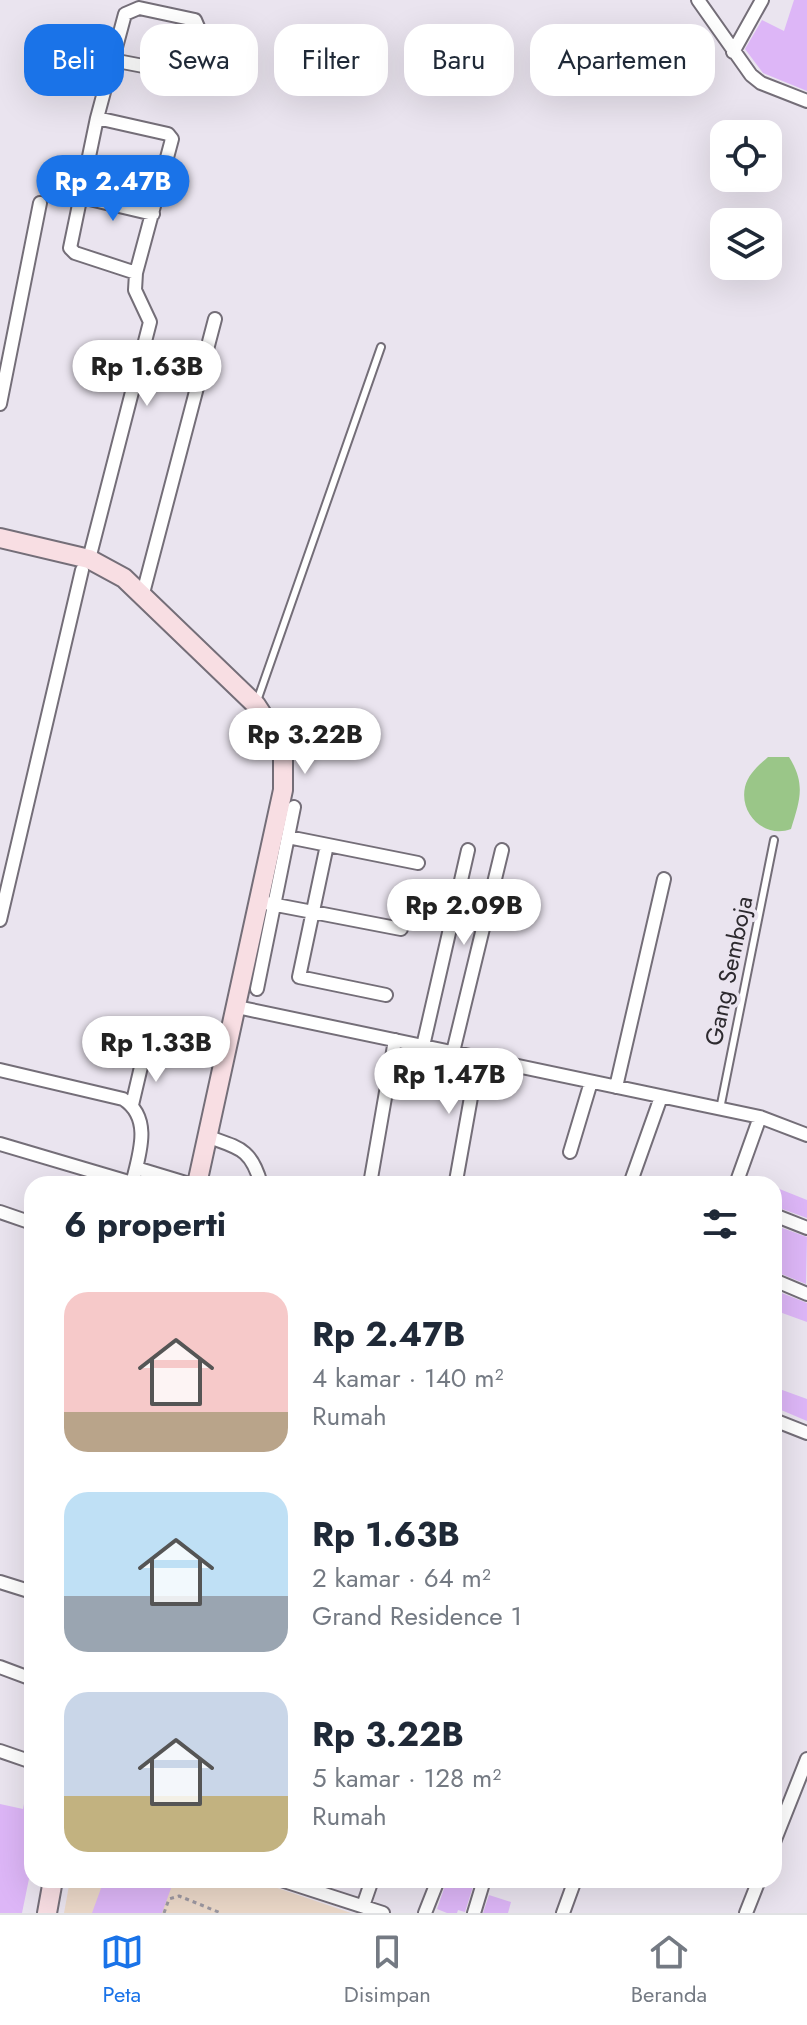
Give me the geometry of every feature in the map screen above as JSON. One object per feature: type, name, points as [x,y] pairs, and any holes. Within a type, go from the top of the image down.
[{"type":"street","points":[[698,0],[740,64],[761,83],[807,101]]},
{"type":"street","points":[[733,52],[762,0]]},
{"type":"street","points":[[130,9],[195,20],[198,27],[185,74],[112,60],[125,14],[130,9]]},
{"type":"street","points":[[103,96],[71,250],[136,273]]},
{"type":"street","points":[[0,920],[86,564],[150,322],[135,290],[136,273],[168,158],[170,135],[97,118]]},
{"type":"street","points":[[81,197],[153,214]]},
{"type":"street","points":[[0,404],[40,203]]},
{"type":"street","points":[[142,597],[215,319]]},
{"type":"street","points":[[0,538],[124,578],[256,705],[278,739],[284,773],[257,989]]},
{"type":"street","points":[[191,1176],[206,1136],[237,1007],[288,837],[294,807]]},
{"type":"street","points":[[288,837],[418,863]]},
{"type":"street","points":[[327,845],[299,977],[386,995]]},
{"type":"street","points":[[423,1046],[468,850]]},
{"type":"street","points":[[453,1052],[502,850]]},
{"type":"street","points":[[616,1087],[664,879]]},
{"type":"street","points":[[266,903],[401,929]]},
{"type":"street","points":[[237,1007],[760,1117],[807,1135]]},
{"type":"street","points":[[371,1176],[395,1040]]},
{"type":"street","points":[[132,1105],[144,1054]]},
{"type":"street","points":[[457,1176],[478,1058]]},
{"type":"street","points":[[0,1070],[123,1099],[132,1105],[140,1115],[142,1127],[134,1176]]},
{"type":"street","points":[[570,1152],[591,1082]]},
{"type":"street","points":[[633,1176],[661,1097]]},
{"type":"street","points":[[739,1176],[760,1117]]},
{"type":"street","points":[[206,1136],[243,1149],[252,1158],[258,1176]]},
{"type":"street","points":[[0,1144],[106,1176]]},
{"type":"street","points":[[136,1168],[164,1176]]},
{"type":"street","points":[[0,1212],[24,1220]]},
{"type":"street","points":[[782,1218],[807,1228]]},
{"type":"street","points":[[782,1283],[807,1294]]},
{"type":"street","points":[[782,1423],[807,1433]]},
{"type":"street","points":[[0,1582],[24,1590]]},
{"type":"street","points":[[0,1667],[24,1676]]},
{"type":"street","points":[[0,1751],[24,1759]]},
{"type":"street","points":[[782,1822],[807,1759]]},
{"type":"street","points":[[47,1913],[52,1888]]},
{"type":"street","points":[[309,1888],[383,1913]]},
{"type":"street","points":[[363,1906],[369,1888]]},
{"type":"street","points":[[425,1913],[435,1888]]},
{"type":"street","points":[[474,1913],[482,1888]]},
{"type":"street","points":[[563,1913],[572,1888]]},
{"type":"street","points":[[746,1913],[756,1888]]},
{"type":"lane","points":[[256,705],[381,347]]},
{"type":"lane","name":"Gang Semboja","points":[[720,1109],[774,840]]},
{"type":"path","points":[[164,1913],[169,1899],[179,1896],[220,1913]]},
{"type":"shaded area","points":[[69,1888],[278,1888],[351,1913],[64,1913]]},
{"type":"green space","points":[[768,757],[789,757],[798,776],[799,801],[791,829],[781,831],[763,827],[750,815],[746,806],[746,782]]},
{"type":"building","points":[[794,0],[807,0],[807,91],[763,73],[745,49],[762,20],[784,31]]},
{"type":"building","points":[[782,1190],[807,1200],[807,1218],[782,1209]]},
{"type":"building","points":[[782,1228],[807,1237],[806,1284],[782,1274]]},
{"type":"building","points":[[782,1293],[807,1303],[807,1322],[782,1313]]},
{"type":"building","points":[[782,1390],[807,1399],[807,1421],[782,1410]]},
{"type":"building","points":[[0,1804],[23,1809],[24,1804],[24,1888],[27,1888],[22,1913],[0,1913]]},
{"type":"building","points":[[101,1888],[171,1888],[162,1913],[92,1913]]},
{"type":"building","points":[[444,1888],[472,1888],[465,1912],[447,1913],[437,1909]]},
{"type":"building","points":[[489,1895],[511,1902],[508,1913],[483,1913]]}]
